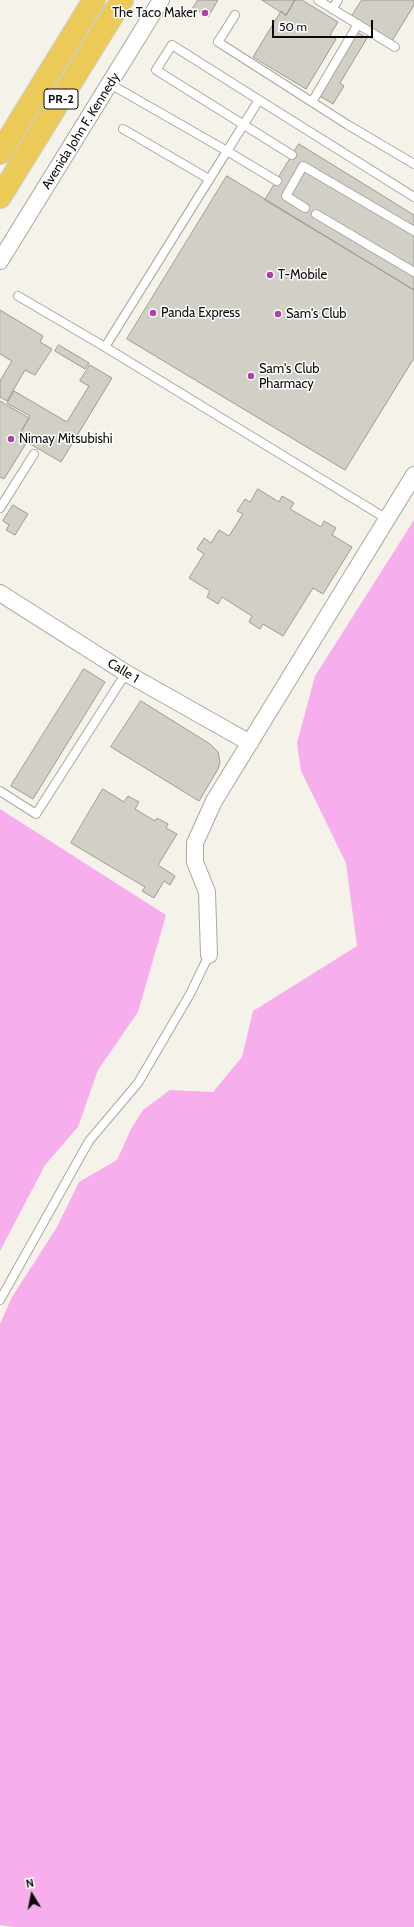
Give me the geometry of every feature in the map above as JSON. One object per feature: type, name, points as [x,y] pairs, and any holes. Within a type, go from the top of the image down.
[{"type":"highway","name":"PR-2","points":[[0,153],[94,0]]},
{"type":"highway","name":"PR-2","points":[[0,197],[122,0]]},
{"type":"street","name":"Avenida John F. Kennedy","points":[[0,262],[161,0]]},
{"type":"street","points":[[208,955],[208,892],[195,862],[195,843],[214,801],[414,475]]},
{"type":"street","name":"Calle 1","points":[[0,593],[126,673],[250,743]]},
{"type":"lane","points":[[318,0],[395,46]]},
{"type":"lane","points":[[332,9],[338,0]]},
{"type":"lane","points":[[235,15],[218,42],[312,102],[414,164]]},
{"type":"lane","points":[[312,102],[358,24]]},
{"type":"lane","points":[[292,155],[243,126],[156,70],[172,45],[414,197]]},
{"type":"lane","points":[[110,84],[277,180]]},
{"type":"lane","points":[[105,347],[259,100]]},
{"type":"lane","points":[[123,129],[209,179]]},
{"type":"lane","points":[[305,208],[286,196],[303,166],[414,231]]},
{"type":"lane","points":[[316,214],[414,272]]},
{"type":"lane","points":[[18,296],[105,347],[387,519]]},
{"type":"lane","points":[[0,508],[34,454]]},
{"type":"lane","points":[[0,791],[36,814],[126,673]]},
{"type":"lane","points":[[0,1300],[89,1141],[138,1084],[190,994],[208,955]]},
{"type":"shaded area","points":[[414,520],[414,1927],[14,1927],[0,1925],[0,1324],[12,1297],[57,1227],[79,1182],[117,1160],[131,1129],[143,1110],[170,1090],[213,1092],[242,1057],[253,1011],[357,946],[346,863],[301,771],[297,743],[315,676]]},
{"type":"shaded area","points":[[0,809],[166,915],[138,1012],[98,1070],[78,1127],[45,1165],[0,1251]]},
{"type":"building","name":"The Taco Maker","points":[[198,0],[218,0],[208,17],[193,8]]},
{"type":"building","points":[[262,0],[295,0],[286,15]]},
{"type":"building","points":[[295,0],[302,0],[338,22],[330,35],[336,39],[306,89],[253,57],[281,11],[286,15]]},
{"type":"building","points":[[362,0],[414,0],[414,5],[392,41],[352,16]]},
{"type":"building","points":[[357,32],[367,38],[340,83],[344,86],[333,104],[318,95]]},
{"type":"building","points":[[299,144],[414,215],[414,290],[265,200]]},
{"type":"building","name":"Sam's Club","points":[[227,176],[414,290],[414,358],[345,470],[127,339]]},
{"type":"building","points":[[0,310],[43,336],[40,342],[52,349],[35,375],[25,370],[7,401],[0,397],[0,381],[12,361],[0,354]]},
{"type":"building","points":[[59,345],[89,363],[85,369],[55,351]]},
{"type":"building","points":[[90,365],[112,378],[61,462],[18,437],[30,416],[7,403],[14,391],[67,422],[89,386],[80,381]]},
{"type":"building","name":"Nimay Mitsubishi","points":[[0,401],[29,418],[18,437],[27,442],[4,479],[0,477]]},
{"type":"building","points":[[258,489],[279,502],[282,496],[294,503],[290,509],[321,527],[324,521],[336,528],[332,535],[352,547],[323,594],[313,588],[283,636],[263,624],[260,629],[249,622],[252,616],[222,597],[218,604],[207,597],[210,591],[189,578],[204,554],[197,549],[204,538],[211,543],[219,530],[229,536],[243,514],[237,511],[245,499],[250,502]]},
{"type":"building","points":[[13,505],[28,514],[15,535],[6,530],[9,525],[3,521]]},
{"type":"building","points":[[84,669],[105,682],[33,799],[11,786]]},
{"type":"building","points":[[141,701],[210,744],[218,752],[220,762],[218,769],[199,801],[111,747]]},
{"type":"building","points":[[103,789],[124,802],[128,796],[139,802],[135,809],[155,821],[157,818],[168,824],[166,828],[177,834],[158,865],[175,876],[170,885],[164,881],[154,898],[142,891],[145,887],[71,843]]},
{"type":"place","name":"The Taco Maker","points":[[205,13]]},
{"type":"place","name":"T-Mobile","points":[[270,275]]},
{"type":"place","name":"Panda Express","points":[[153,313]]},
{"type":"place","name":"Sam's Club","points":[[278,314]]},
{"type":"place","name":"Sam's Club Pharmacy","points":[[251,376]]},
{"type":"place","name":"Nimay Mitsubishi","points":[[11,439]]}]
